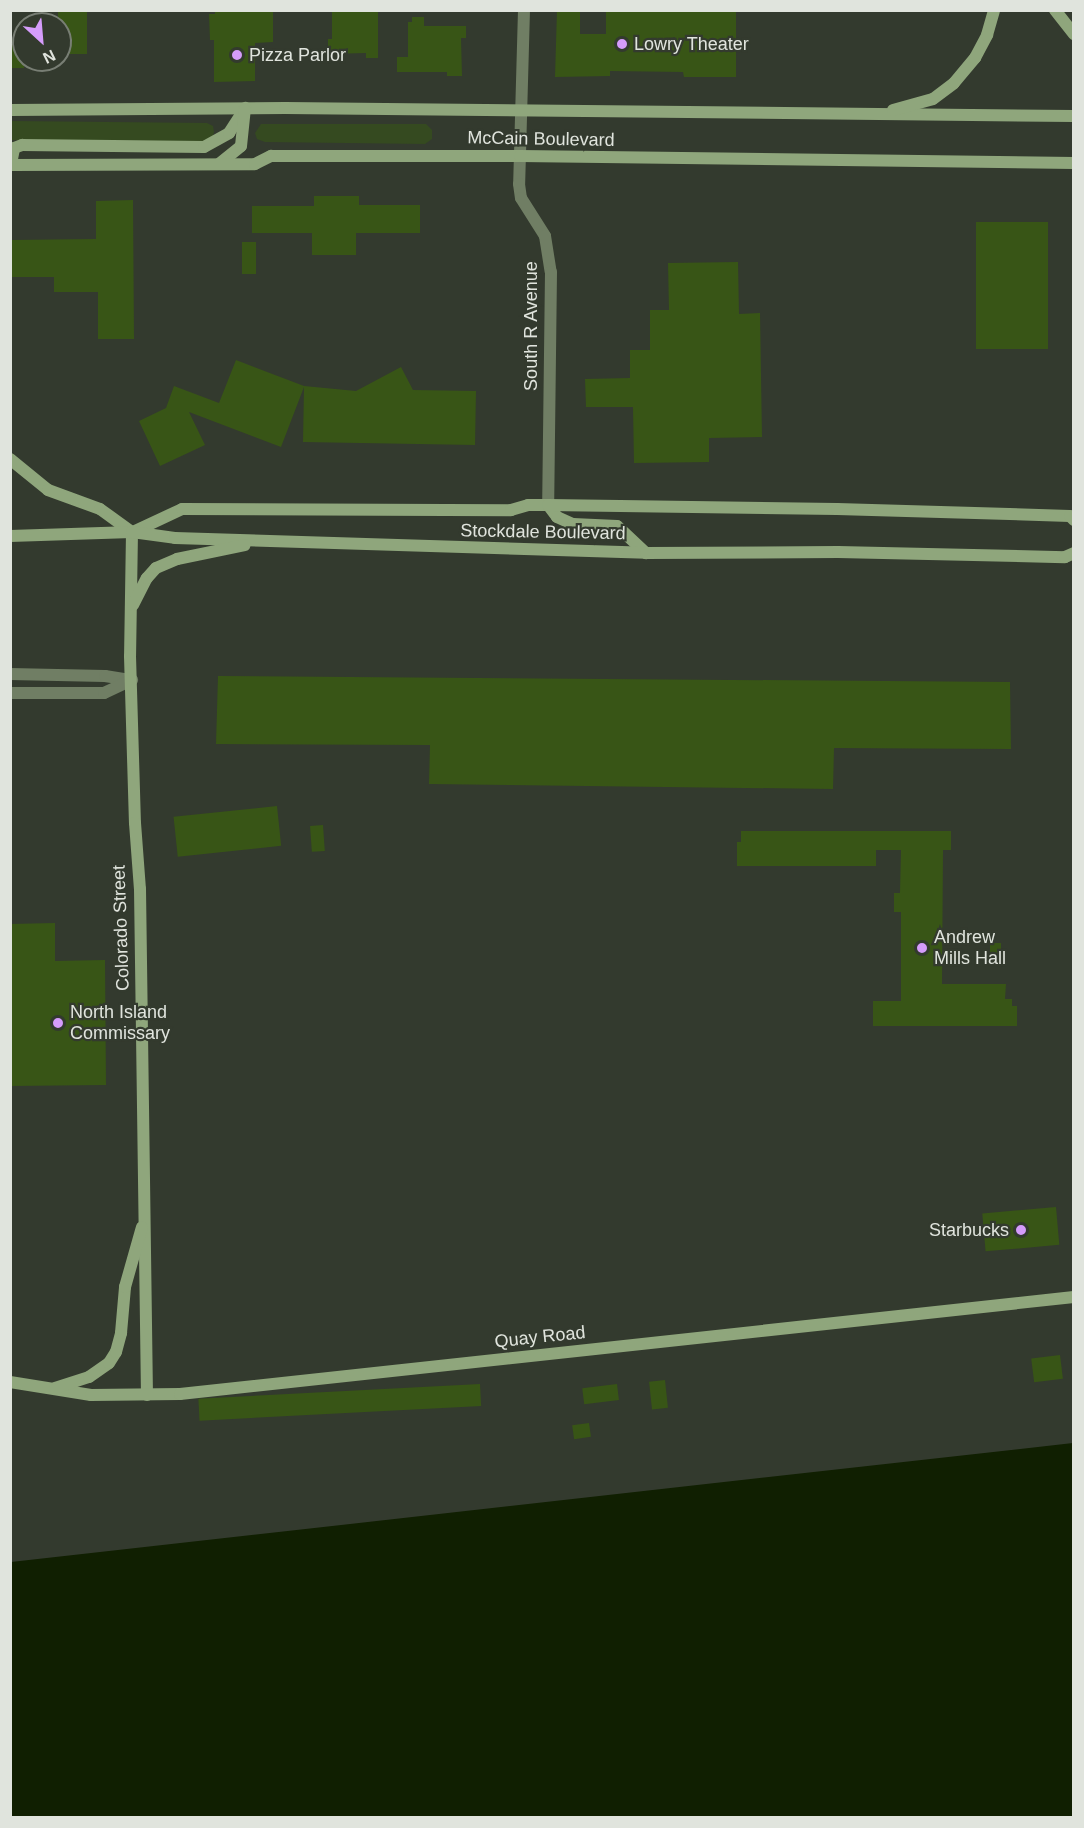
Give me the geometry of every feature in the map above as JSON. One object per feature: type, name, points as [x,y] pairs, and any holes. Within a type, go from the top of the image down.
[{"type":"main road","points":[[862,114],[895,110],[933,99],[954,83],[975,58],[987,35],[994,10]]},
{"type":"main road","points":[[1055,10],[1074,34]]},
{"type":"main road","name":"McCain Boulevard","points":[[10,110],[245,108],[1074,116]]},
{"type":"main road","points":[[219,164],[241,146],[245,108]]},
{"type":"main road","points":[[11,164],[14,148],[22,145],[204,147],[229,133],[245,108]]},
{"type":"main road","name":"McCain Boulevard","points":[[11,164],[255,164],[271,156],[520,156],[1074,163]]},
{"type":"main road","points":[[10,459],[48,490],[100,509],[132,532],[182,509],[512,510],[528,505],[548,505],[837,509],[1070,516],[1074,520]]},
{"type":"main road","points":[[548,505],[557,518],[573,524],[617,526],[646,553]]},
{"type":"main road","name":"Stockdale Boulevard","points":[[12,537],[132,532],[175,538],[264,542],[646,553],[838,552],[1065,557],[1074,553]]},
{"type":"main road","name":"Colorado Street","points":[[132,532],[132,680],[135,823],[140,889],[147,1395]]},
{"type":"main road","points":[[132,608],[147,578],[156,568],[177,559],[264,542]]},
{"type":"main road","points":[[50,1389],[89,1377],[109,1363],[116,1352],[122,1333],[125,1287],[146,1215]]},
{"type":"main road","name":"Quay Road","points":[[10,1382],[91,1395],[201,1392],[1074,1297]]},
{"type":"street","name":"South R Avenue","points":[[524,10],[518,177],[521,198],[545,236],[551,272],[548,505]]},
{"type":"street","points":[[10,674],[105,676],[132,680]]},
{"type":"street","points":[[10,693],[104,693],[132,680]]},
{"type":"shaded area","points":[[11,121],[207,123],[213,126],[214,132],[212,139],[205,142],[11,140]]},
{"type":"shaded area","points":[[261,124],[426,124],[432,130],[432,139],[425,144],[265,142],[257,139],[255,133]]},
{"type":"shaded area","points":[[1073,1443],[1073,1817],[11,1817],[11,1562]]},
{"type":"building","points":[[58,10],[87,10],[87,54],[72,54],[72,12],[58,12]]},
{"type":"building","points":[[215,10],[273,10],[273,42],[255,43],[255,81],[214,82],[214,40],[210,40],[209,14],[215,14]]},
{"type":"building","points":[[332,10],[378,10],[378,58],[366,58],[366,53],[328,54],[328,39],[332,39]]},
{"type":"building","name":"Lowry Theater","points":[[557,10],[580,10],[580,34],[606,34],[606,10],[736,10],[736,77],[684,77],[683,72],[610,71],[610,76],[555,77]]},
{"type":"building","points":[[412,17],[424,17],[424,26],[466,26],[466,38],[461,38],[462,76],[447,76],[447,72],[397,72],[397,57],[408,57],[408,22],[412,22]]},
{"type":"building","points":[[10,39],[12,39],[12,68],[10,68]]},
{"type":"building","points":[[314,196],[359,196],[359,205],[420,205],[420,233],[356,233],[356,255],[312,255],[312,233],[252,233],[252,206],[314,206]]},
{"type":"building","points":[[133,200],[134,339],[98,339],[98,292],[54,292],[54,277],[10,277],[10,240],[96,239],[96,201]]},
{"type":"building","points":[[976,222],[1048,222],[1048,349],[976,349]]},
{"type":"building","points":[[242,242],[256,242],[256,274],[242,274]]},
{"type":"building","points":[[738,262],[739,314],[760,313],[762,437],[709,438],[709,462],[634,463],[633,407],[586,407],[585,379],[630,378],[630,350],[650,350],[650,310],[669,310],[668,263]]},
{"type":"building","points":[[236,360],[304,386],[356,391],[401,367],[413,390],[476,391],[475,445],[303,442],[304,387],[281,447],[189,412],[205,445],[160,466],[139,421],[166,408],[174,386],[219,403]]},
{"type":"building","points":[[218,676],[1010,682],[1011,749],[834,748],[833,789],[429,784],[430,745],[216,744]]},
{"type":"building","points":[[277,806],[281,846],[178,857],[174,817]]},
{"type":"building","points":[[323,825],[325,851],[312,852],[310,826]]},
{"type":"building","name":"Andrew Mills Hall","points":[[741,831],[951,831],[951,850],[943,850],[942,984],[1006,984],[1005,999],[1012,999],[1012,1006],[1017,1006],[1017,1026],[873,1026],[873,1001],[901,1001],[901,912],[894,912],[894,893],[900,893],[901,850],[876,850],[876,866],[737,866],[737,842],[741,842]]},
{"type":"building","name":"North Island Commissary","points":[[55,923],[55,961],[105,960],[106,1085],[10,1086],[10,924]]},
{"type":"building","points":[[990,943],[1001,943],[1001,954],[990,954]]},
{"type":"building","name":"Starbucks","points":[[1056,1207],[1059,1245],[986,1251],[982,1213]]},
{"type":"building","points":[[1060,1355],[1063,1379],[1034,1382],[1031,1359]]},
{"type":"building","points":[[665,1380],[668,1408],[652,1410],[649,1382]]},
{"type":"building","points":[[480,1384],[481,1406],[200,1421],[198,1399]]},
{"type":"building","points":[[617,1384],[619,1400],[584,1404],[582,1388]]},
{"type":"building","points":[[589,1423],[591,1437],[574,1439],[572,1425]]},
{"type":"place","name":"Lowry Theater","points":[[622,44]]},
{"type":"place","name":"Pizza Parlor","points":[[237,55]]},
{"type":"place","name":"Andrew Mills Hall","points":[[922,948]]},
{"type":"place","name":"North Island Commissary","points":[[58,1023]]},
{"type":"place","name":"Starbucks","points":[[1021,1230]]}]
